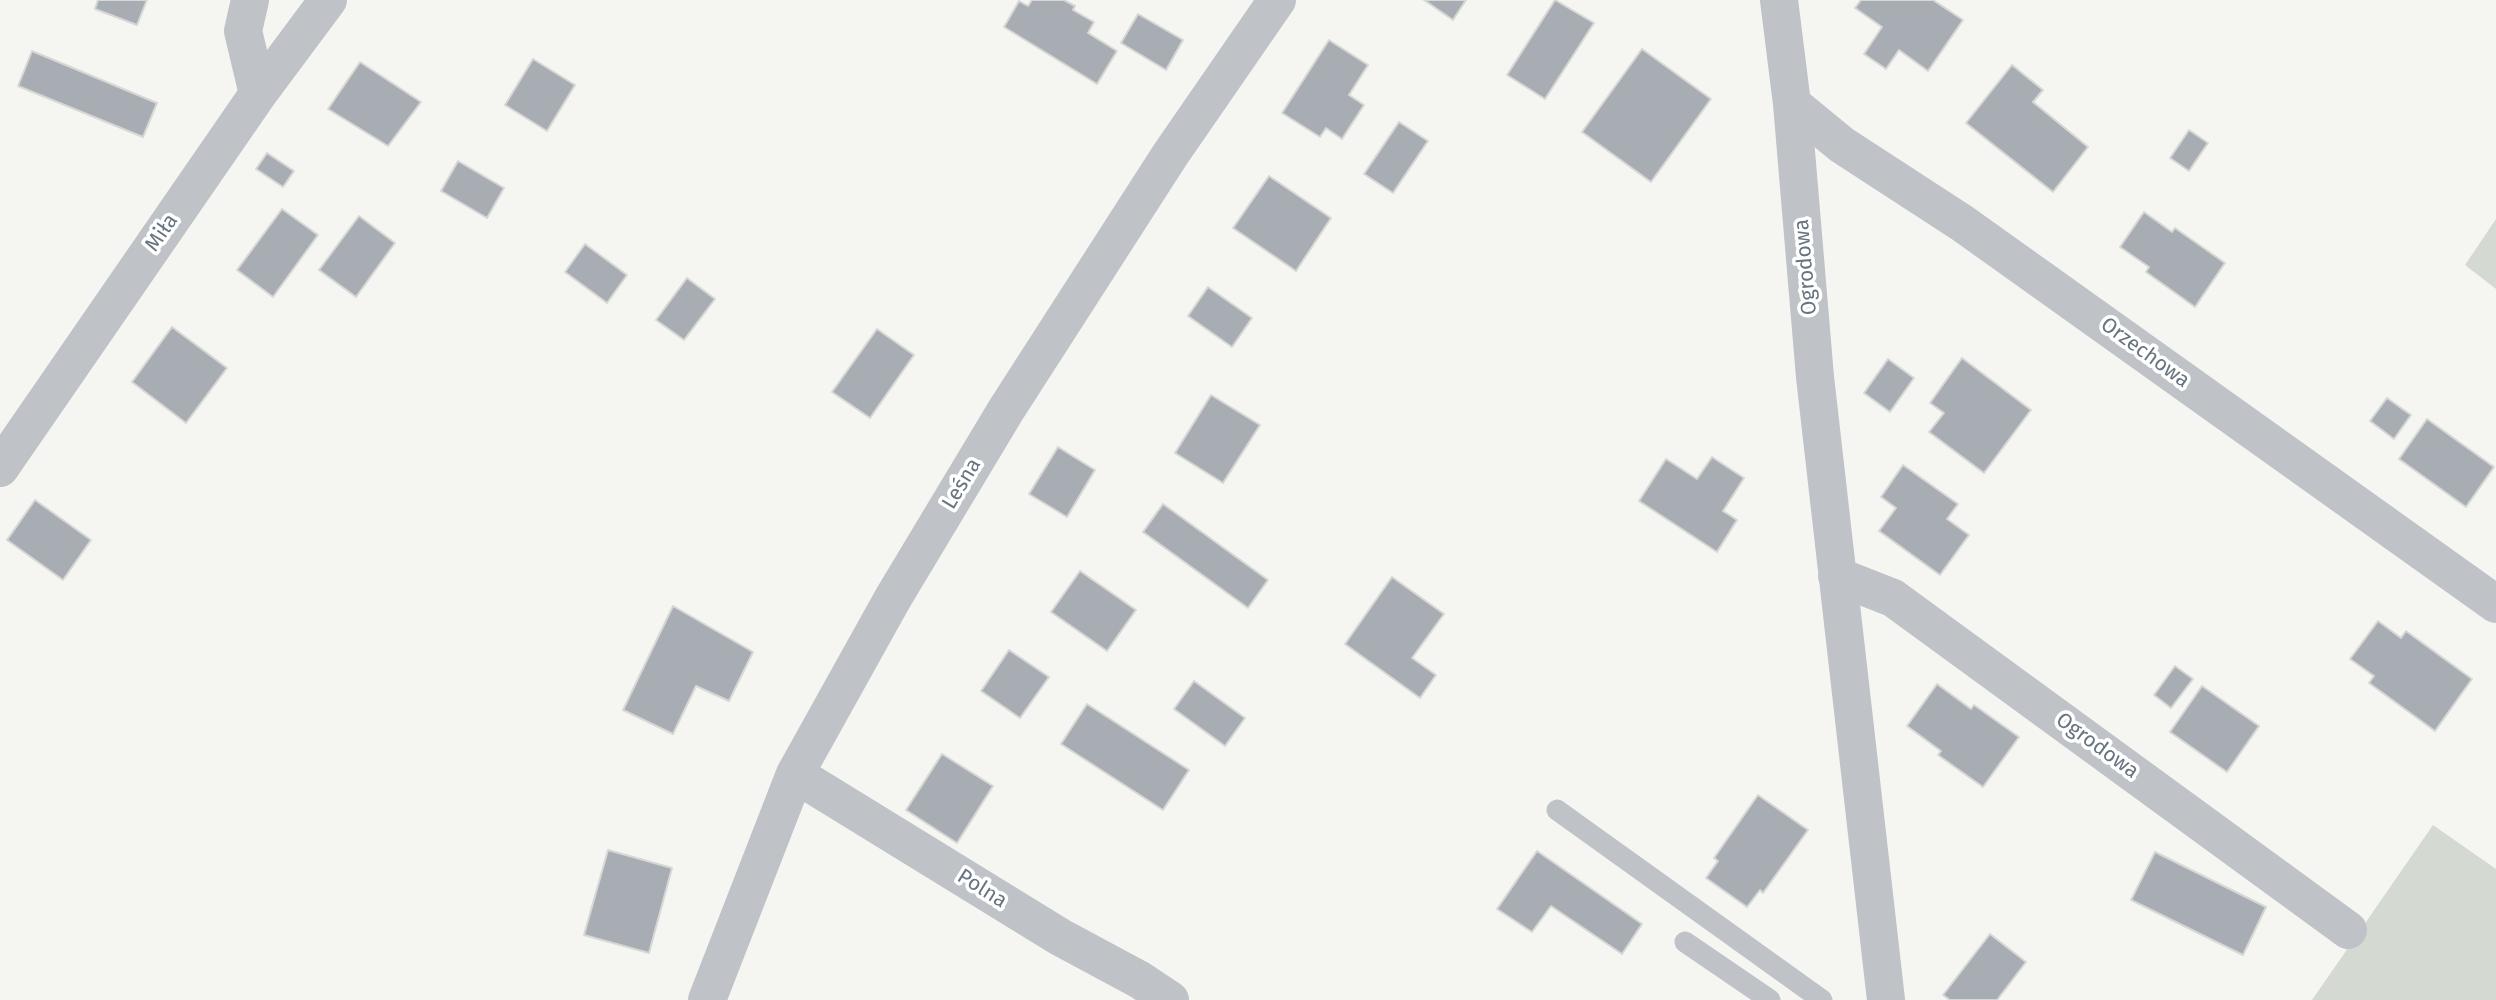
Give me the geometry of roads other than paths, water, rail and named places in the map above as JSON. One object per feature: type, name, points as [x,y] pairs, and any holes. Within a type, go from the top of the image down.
[{"type":"street","points":[[250,0],[243,31],[258,94]]},
{"type":"street","name":"Miła","points":[[0,468],[258,94],[328,0]]},
{"type":"street","name":"Leśna","points":[[707,1000],[795,774],[893,598],[1006,410],[1170,155],[1277,0]]},
{"type":"street","name":"Ogrodowa","points":[[1779,0],[1793,104],[1815,377],[1886,1000]]},
{"type":"street","name":"Orzechowa","points":[[1793,104],[1842,145],[1962,223],[2496,604]]},
{"type":"street","name":"Ogrodowa","points":[[1837,576],[1893,598],[2348,930]]},
{"type":"street","name":"Polna","points":[[795,774],[1060,937],[1140,979],[1170,1000]]},
{"type":"lane","points":[[1557,810],[1822,1000]]},
{"type":"lane","points":[[1685,942],[1770,1000]]}]
